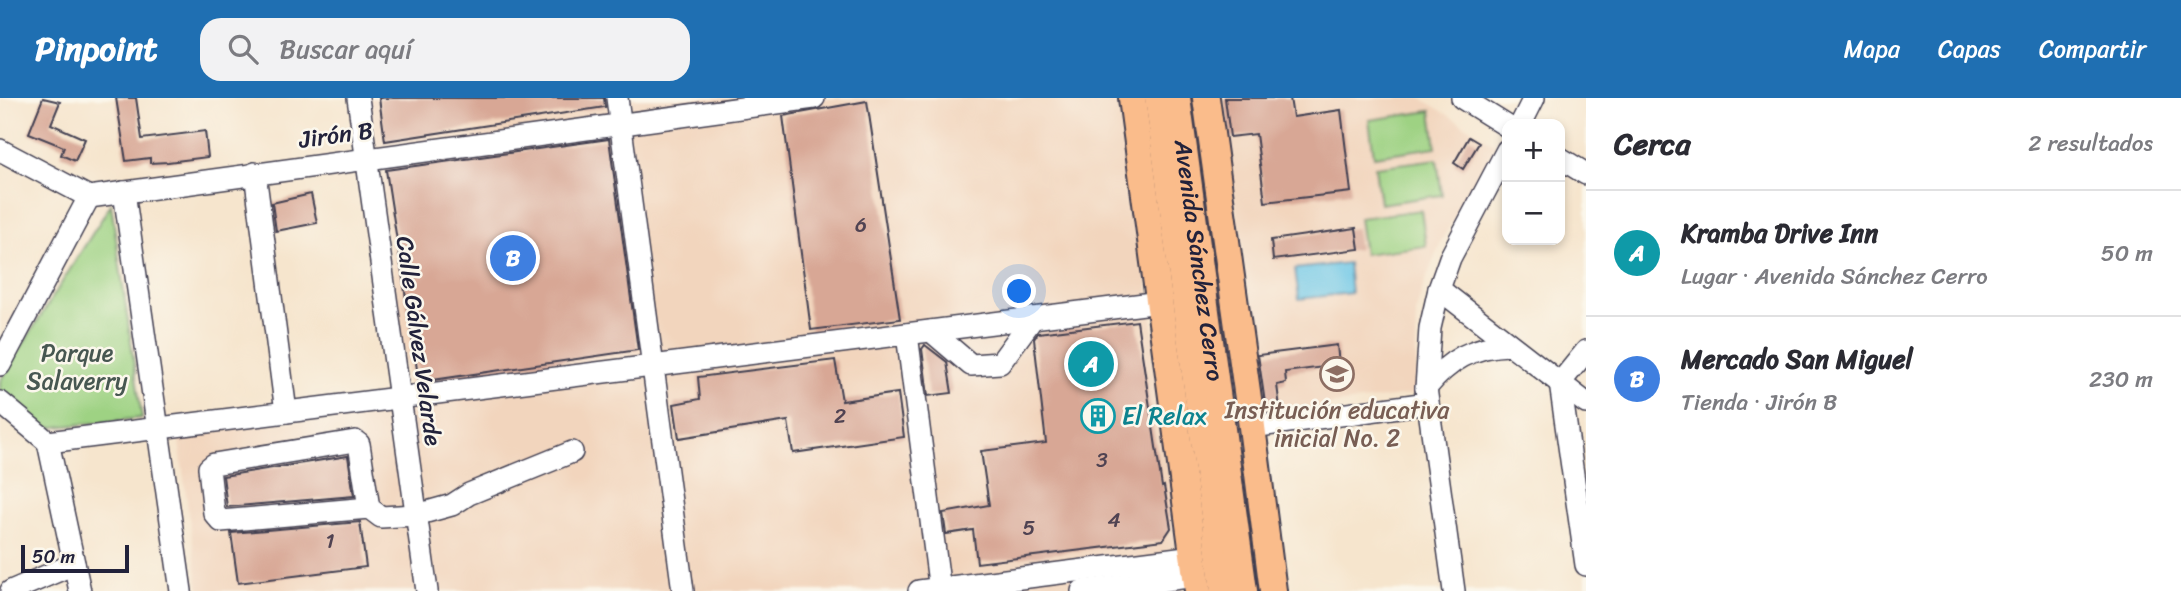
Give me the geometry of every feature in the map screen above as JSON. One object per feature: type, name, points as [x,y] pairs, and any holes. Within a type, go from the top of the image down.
[{"type":"main road","name":"Avenida Sánchez Cerro","points":[[1132,98],[1196,574]]},
{"type":"main road","name":"Avenida Sánchez Cerro","points":[[1158,98],[1224,591]]},
{"type":"main road","name":"Avenida Sánchez Cerro","points":[[1177,98],[1244,591]]},
{"type":"main road","name":"Avenida Sánchez Cerro","points":[[1206,98],[1273,591]]},
{"type":"main road","points":[[1176,426],[1195,368]]},
{"type":"street","name":"Calle Gálvez Velarde","points":[[358,98],[427,591]]},
{"type":"street","points":[[617,98],[683,591]]},
{"type":"street","name":"Jirón B","points":[[89,197],[814,98]]},
{"type":"street","points":[[1462,98],[1502,123]]},
{"type":"street","points":[[1524,119],[1534,98]]},
{"type":"street","points":[[0,150],[89,197],[0,365]]},
{"type":"street","points":[[1454,591],[1427,396],[1430,328],[1439,289],[1463,230],[1502,158]]},
{"type":"street","points":[[1565,161],[1586,174]]},
{"type":"street","points":[[255,173],[286,412]]},
{"type":"street","points":[[124,191],[181,591]]},
{"type":"street","points":[[1439,289],[1586,404]]},
{"type":"street","points":[[48,442],[1160,302]]},
{"type":"street","points":[[930,331],[971,365],[1000,363],[1033,318]]},
{"type":"street","points":[[907,334],[933,590],[1196,574]]},
{"type":"street","points":[[1252,427],[1427,396],[1449,363],[1463,355],[1493,345],[1509,345]]},
{"type":"street","points":[[1586,351],[1560,383],[1586,565]]},
{"type":"street","points":[[0,402],[48,442],[80,591]]},
{"type":"street","points":[[369,508],[359,444],[355,441],[214,464],[209,468],[214,513],[221,521],[369,508],[381,517],[416,515],[452,505],[469,494],[572,452]]},
{"type":"street","points":[[11,591],[74,564]]},
{"type":"street","points":[[1082,591],[1196,574]]},
{"type":"shaded area","points":[[370,98],[1124,98],[1187,591],[199,591],[178,434],[412,410]]},
{"type":"shaded area","points":[[1221,98],[1421,98],[1496,145],[1441,241],[1422,290],[1416,311],[1416,394],[1262,413]]},
{"type":"green space","points":[[1431,111],[1436,147],[1374,156],[1369,120]]},
{"type":"green space","points":[[1437,159],[1442,195],[1380,204],[1375,167]]},
{"type":"green space","name":"Parque Salaverry","points":[[111,204],[142,418],[38,429],[0,399],[0,381]]},
{"type":"green space","points":[[1421,210],[1426,246],[1364,254],[1359,218]]},
{"type":"water","points":[[1348,263],[1351,293],[1299,299],[1295,269]]},
{"type":"building","points":[[43,98],[60,102],[51,124],[85,139],[75,161],[61,155],[64,147],[29,133]]},
{"type":"building","points":[[116,98],[136,98],[142,139],[205,131],[208,157],[150,163],[150,158],[126,161]]},
{"type":"building","points":[[379,98],[604,98],[605,107],[385,141]]},
{"type":"building","points":[[1225,98],[1290,98],[1293,117],[1341,110],[1351,192],[1265,202],[1256,134],[1230,137]]},
{"type":"building","points":[[867,101],[900,319],[811,330],[783,116]]},
{"type":"building","points":[[1469,137],[1479,143],[1463,169],[1454,163]]},
{"type":"building","points":[[609,139],[638,350],[419,382],[386,170]]},
{"type":"building","points":[[311,194],[317,223],[276,231],[272,203]]},
{"type":"building","points":[[1356,228],[1359,249],[1273,260],[1271,240]]},
{"type":"building","points":[[1137,321],[1162,487],[1164,486],[1171,528],[1163,540],[977,563],[973,530],[946,534],[943,513],[989,505],[981,451],[1046,443],[1034,339],[1038,333]]},
{"type":"building","points":[[925,345],[947,362],[952,393],[928,396],[922,349]]},
{"type":"building","points":[[1337,345],[1339,365],[1285,372],[1286,383],[1277,385],[1280,408],[1266,410],[1258,355]]},
{"type":"building","points":[[835,360],[842,401],[898,393],[904,437],[793,453],[788,421],[679,438],[674,404],[700,399],[698,377]]},
{"type":"building","points":[[348,456],[354,496],[227,507],[223,476]]},
{"type":"building","points":[[360,522],[366,567],[238,583],[231,533]]},
{"type":"place","name":"Mercado San Miguel","points":[[513,258]]},
{"type":"place","name":"Kramba Drive Inn","points":[[1091,364]]},
{"type":"place","name":"Institución educativa inicial No. 2","points":[[1337,374]]},
{"type":"place","name":"El Relax","points":[[1098,416]]}]
